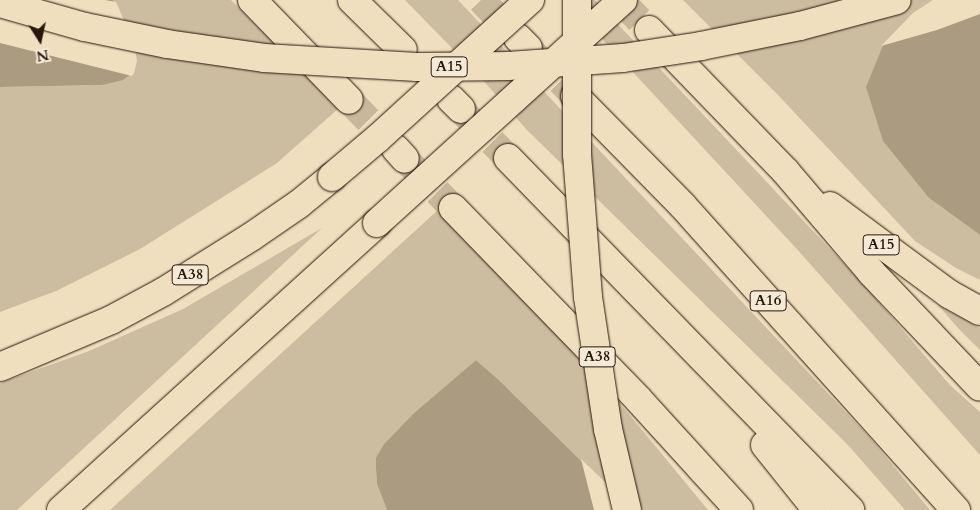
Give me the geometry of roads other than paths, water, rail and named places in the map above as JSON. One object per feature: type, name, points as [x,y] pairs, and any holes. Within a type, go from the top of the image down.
[{"type":"highway","points":[[252,0],[349,100]]},
{"type":"highway","points":[[352,0],[403,50]]},
{"type":"highway","name":"A15","points":[[451,96],[530,0]]},
{"type":"highway","points":[[577,0],[577,154],[588,297],[608,429],[628,510]]},
{"type":"highway","points":[[61,510],[623,0]]},
{"type":"highway","name":"A15","points":[[0,3],[85,27],[177,46],[264,58],[417,67],[508,66],[622,58],[701,46],[791,28],[897,0]]},
{"type":"highway","points":[[649,30],[786,172],[871,272],[980,387]]},
{"type":"highway","name":"A38","points":[[0,367],[37,353],[111,320],[163,292],[251,237],[299,204],[332,177],[451,96]]},
{"type":"highway","name":"A16","points":[[576,96],[683,206],[956,510]]},
{"type":"highway","points":[[508,158],[660,312],[850,510]]},
{"type":"highway","name":"A15","points":[[786,172],[898,258],[949,294],[980,311]]},
{"type":"highway","name":"A38","points":[[452,208],[638,399],[739,510]]},
{"type":"highway","points":[[660,312],[817,510]]},
{"type":"highway","name":"A38","points":[[0,355],[37,353]]},
{"type":"tunnel","points":[[481,0],[518,38]]},
{"type":"tunnel","points":[[620,0],[649,30]]},
{"type":"tunnel","points":[[531,51],[575,96]]},
{"type":"tunnel","points":[[349,100],[396,149]]},
{"type":"tunnel","points":[[463,112],[508,158]]},
{"type":"tunnel","points":[[408,162],[453,208]]}]
